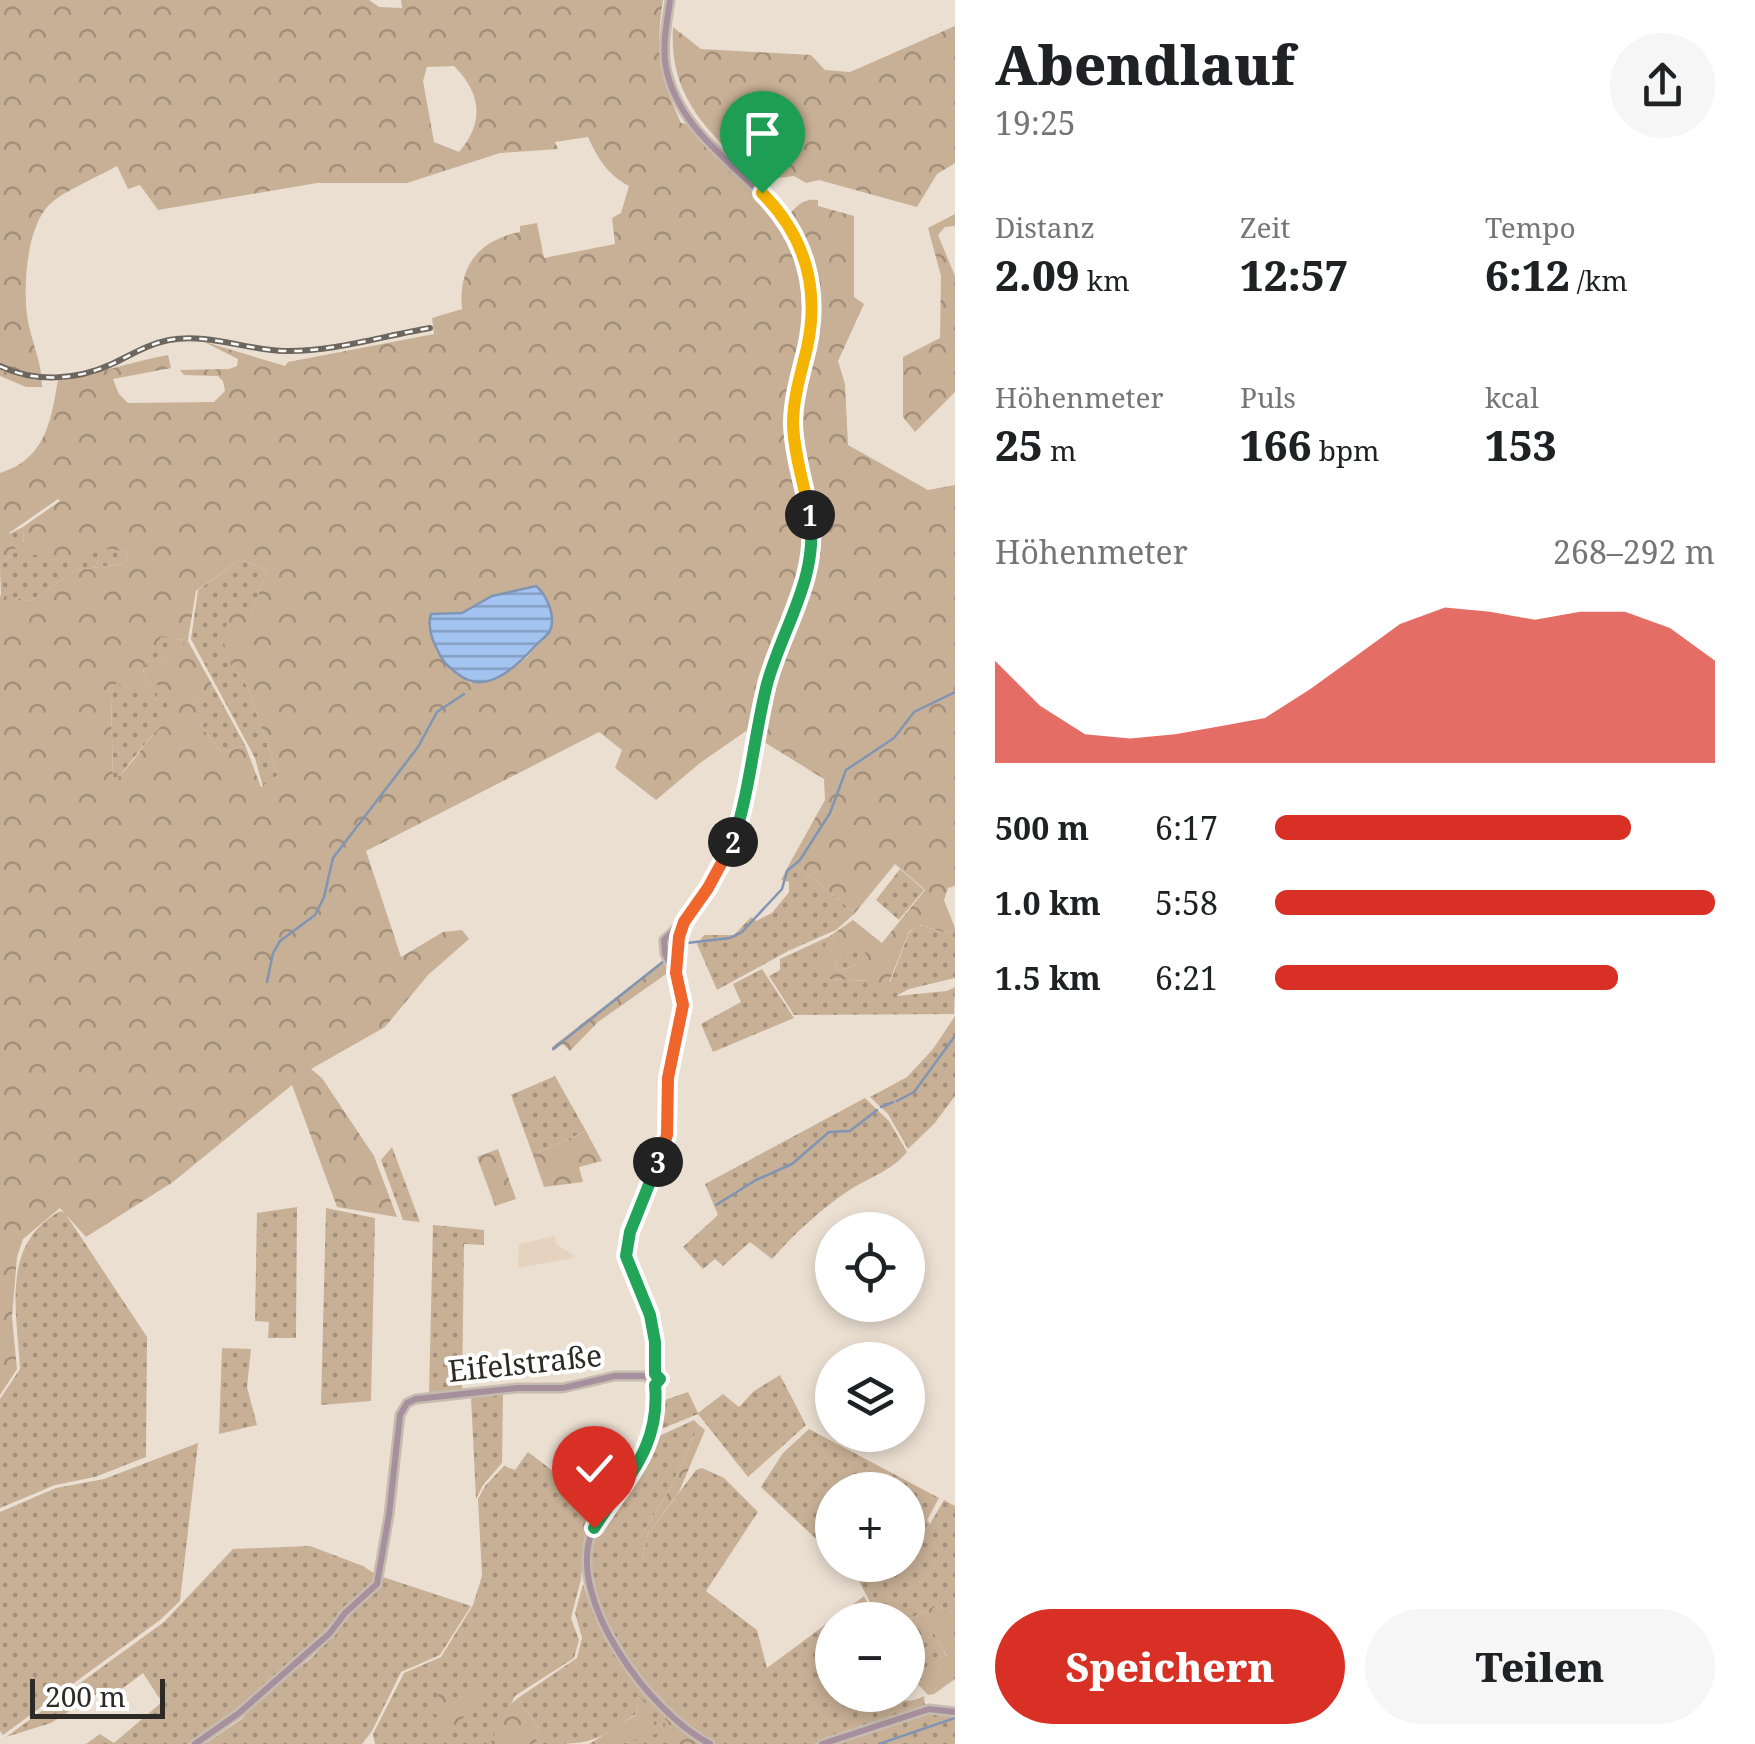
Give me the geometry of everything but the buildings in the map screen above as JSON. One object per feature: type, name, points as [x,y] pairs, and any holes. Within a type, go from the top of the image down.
[{"type":"street","points":[[670,0],[666,66],[682,106],[703,137],[779,210],[804,256],[812,292],[808,343],[793,422],[810,520],[809,570],[767,686],[739,824],[729,853],[677,933],[664,940],[665,954],[676,973]]},
{"type":"street","points":[[677,933],[676,973],[683,1005],[668,1078],[667,1135],[626,1246],[629,1269],[650,1315],[653,1373],[648,1382],[655,1385],[653,1432],[641,1459],[594,1528],[586,1551],[587,1587],[620,1654],[651,1694],[689,1734],[710,1744]]},
{"type":"street","points":[[665,954],[676,954]]},
{"type":"street","name":"Eifelstraße","points":[[194,1744],[243,1710],[330,1633],[345,1613],[377,1584],[400,1415],[407,1403],[517,1388],[571,1388],[615,1376],[653,1373]]},
{"type":"street","points":[[822,1744],[929,1709],[955,1712]]},
{"type":"shaded area","points":[[555,1236],[556,1244],[573,1258],[518,1268],[519,1244]]},
{"type":"green space","points":[[0,0],[369,0],[379,7],[402,8],[401,0],[663,0],[661,63],[681,123],[687,124],[784,222],[798,205],[812,200],[818,200],[818,206],[854,216],[854,297],[864,304],[838,361],[845,384],[848,445],[928,490],[955,485],[955,886],[948,888],[944,900],[955,928],[947,933],[920,925],[909,932],[884,995],[876,994],[870,981],[827,979],[820,954],[825,950],[826,938],[842,955],[835,959],[837,971],[857,965],[866,955],[864,947],[845,954],[830,936],[853,920],[882,943],[925,890],[895,864],[855,913],[791,861],[825,800],[824,779],[746,731],[656,800],[615,768],[622,750],[599,732],[366,851],[401,957],[443,932],[462,930],[469,939],[428,975],[385,1027],[311,1069],[322,1078],[374,1156],[397,1217],[337,1207],[292,1085],[173,1182],[86,1237],[60,1208],[23,1239],[17,1257],[12,1317],[17,1369],[0,1395],[0,595],[31,601],[76,570],[122,564],[128,559],[126,551],[74,546],[80,559],[24,554],[23,527],[58,499],[9,533],[16,549],[0,567],[0,473],[15,467],[37,448],[49,423],[58,380],[168,355],[171,368],[113,379],[119,394],[128,403],[214,402],[225,391],[218,376],[184,375],[180,370],[229,369],[237,366],[238,359],[202,341],[285,366],[288,362],[434,334],[432,318],[462,309],[463,280],[482,249],[520,232],[520,226],[537,223],[544,258],[615,244],[612,218],[621,213],[629,186],[604,165],[588,137],[555,142],[558,149],[500,153],[407,183],[317,183],[158,210],[140,185],[128,189],[117,166],[63,195],[41,216],[30,246],[26,298],[42,387],[26,387],[0,376]],"holes":[[[454,66],[470,87],[476,108],[473,130],[459,152],[434,142],[423,81],[427,67]],[[241,559],[267,571],[251,615],[232,610],[222,637],[232,668],[247,686],[278,775],[261,787],[245,745],[222,753],[201,726],[217,710],[191,705],[214,688],[188,641],[151,673],[173,716],[113,782],[111,694],[117,682],[121,688],[158,700],[143,671],[161,637],[182,640],[189,633],[196,591]],[[536,586],[546,596],[552,620],[550,630],[527,657],[504,674],[471,683],[439,655],[431,635],[431,614],[462,613],[491,597]]]},
{"type":"green space","points":[[955,26],[955,163],[937,174],[917,207],[819,180],[806,183],[794,176],[768,179],[763,184],[698,116],[686,97],[673,53],[673,27],[701,49],[811,55],[825,70],[850,72]]},
{"type":"green space","points":[[955,214],[955,226],[945,227],[938,235],[955,276],[955,392],[915,432],[903,417],[903,357],[940,338],[941,276],[928,228]]},
{"type":"green space","points":[[23,527],[24,553],[79,558],[73,545],[126,551],[128,559],[122,564],[76,570],[31,601],[1,596],[0,567],[16,549],[9,534]]},
{"type":"green space","points":[[241,559],[267,571],[232,668],[247,686],[278,775],[263,787],[255,758],[191,639],[198,590]]},
{"type":"green space","points":[[189,633],[188,641],[152,673],[174,716],[149,739],[113,783],[111,694],[117,681],[157,700],[143,671],[161,636],[182,640]]},
{"type":"green space","points":[[214,688],[245,745],[222,753],[201,726],[216,710],[190,705]]},
{"type":"green space","points":[[791,861],[855,913],[836,930],[717,990],[697,944],[704,935],[734,935],[751,917],[756,921],[772,913],[789,892],[789,882],[781,880]]},
{"type":"green space","points":[[900,869],[924,890],[899,920],[876,900]]},
{"type":"green space","points":[[919,925],[947,933],[955,928],[955,978],[896,996],[955,987],[954,1014],[794,1015],[769,976],[780,970],[780,959],[830,936],[835,942],[864,947],[867,955],[857,965],[837,971],[835,959],[841,954],[826,939],[827,979],[890,982],[909,933]]},
{"type":"green space","points":[[665,959],[672,969],[669,972],[598,1022],[570,1051],[563,1044],[553,1051],[552,1047]]},
{"type":"green space","points":[[762,969],[794,1018],[713,1052],[701,1024],[741,1002],[733,984]]},
{"type":"green space","points":[[955,1016],[955,1096],[908,1149],[888,1114],[870,1097],[907,1077],[933,1049]]},
{"type":"green space","points":[[555,1076],[586,1131],[533,1155],[511,1095]]},
{"type":"green space","points":[[865,1098],[889,1121],[907,1152],[887,1169],[821,1212],[815,1212],[815,1217],[772,1259],[750,1242],[723,1266],[715,1259],[703,1269],[683,1247],[718,1215],[705,1184]]},
{"type":"green space","points":[[586,1131],[602,1161],[579,1167],[583,1182],[544,1187],[533,1155]]},
{"type":"green space","points":[[392,1147],[420,1222],[403,1220],[381,1160]]},
{"type":"green space","points":[[498,1149],[516,1199],[495,1206],[477,1157]]},
{"type":"green space","points":[[297,1207],[296,1338],[268,1338],[269,1322],[255,1321],[257,1213]]},
{"type":"green space","points":[[326,1208],[375,1218],[371,1401],[321,1405]]},
{"type":"green space","points":[[60,1211],[147,1337],[146,1457],[95,1477],[55,1485],[0,1508],[0,1399],[20,1369],[16,1281],[20,1261],[41,1225]]},
{"type":"green space","points":[[433,1225],[484,1230],[484,1245],[464,1244],[462,1393],[429,1395]]},
{"type":"green space","points":[[222,1348],[251,1349],[247,1387],[257,1425],[219,1434]]},
{"type":"green space","points":[[780,1375],[806,1425],[748,1477],[698,1414],[659,1430],[662,1401],[688,1392],[698,1413],[723,1394],[739,1407],[754,1391]]},
{"type":"green space","points":[[503,1394],[502,1463],[476,1499],[471,1397]]},
{"type":"green space","points":[[694,1420],[699,1425],[670,1489],[641,1536],[642,1559],[648,1534],[696,1470],[702,1468],[724,1478],[758,1512],[706,1591],[757,1630],[767,1668],[815,1632],[815,1712],[908,1712],[815,1744],[714,1744],[693,1732],[639,1675],[595,1603],[589,1555],[603,1516],[657,1437]]},
{"type":"green space","points":[[699,1425],[705,1430],[679,1492],[648,1534],[642,1559],[637,1557],[641,1536],[670,1489]]},
{"type":"green space","points":[[809,1429],[815,1432],[815,1452],[852,1452],[890,1472],[815,1472],[815,1538],[761,1487],[783,1453]]},
{"type":"green space","points":[[198,1443],[180,1601],[160,1620],[3,1735],[0,1512],[56,1488],[104,1479]]},
{"type":"green space","points":[[528,1452],[561,1477],[588,1479],[591,1470],[616,1488],[585,1541],[571,1618],[579,1640],[574,1658],[515,1696],[490,1744],[375,1744],[373,1734],[404,1673],[441,1657],[473,1605],[482,1576],[478,1499],[504,1466],[515,1470]]},
{"type":"green space","points":[[925,1491],[939,1498],[927,1520],[930,1524],[944,1500],[955,1506],[955,1607],[948,1614],[934,1606],[925,1611],[925,1602],[870,1602],[860,1582],[925,1582]]},
{"type":"green space","points":[[310,1546],[363,1566],[378,1576],[287,1669],[203,1736],[187,1744],[86,1744],[100,1734],[114,1743],[162,1702],[143,1673],[111,1697],[100,1692],[51,1723],[6,1737],[164,1622],[233,1549]]},
{"type":"green space","points":[[383,1577],[471,1606],[440,1655],[401,1672],[362,1744],[205,1744],[243,1718],[264,1693],[314,1655]]},
{"type":"green space","points":[[583,1584],[611,1646],[663,1714],[676,1744],[621,1744],[665,1730],[648,1715],[639,1697],[636,1714],[600,1737],[538,1744],[539,1729],[518,1698],[577,1658],[582,1638],[575,1613]]},
{"type":"green space","points":[[934,1606],[948,1614],[955,1607],[955,1679],[928,1695],[925,1674],[947,1656],[933,1632],[925,1637],[925,1611]]},
{"type":"green space","points":[[933,1631],[947,1657],[925,1675],[925,1636]]},
{"type":"green space","points":[[476,1685],[483,1692],[450,1735],[438,1724],[439,1715],[431,1713],[440,1690],[456,1698]]},
{"type":"green space","points":[[639,1696],[651,1705],[649,1715],[665,1730],[665,1714],[701,1744],[676,1744],[666,1731],[621,1744],[589,1744],[636,1715]]},
{"type":"green space","points":[[518,1698],[539,1729],[538,1744],[490,1744],[506,1708]]},
{"type":"green space","points":[[935,1712],[955,1716],[955,1744],[832,1744]]},
{"type":"water","points":[[536,586],[549,605],[551,628],[510,669],[479,682],[458,674],[444,661],[431,633],[431,614],[462,613],[492,596]]},
{"type":"waterway","points":[[681,952],[687,943],[730,938],[742,932],[782,889],[787,871],[800,860],[830,813],[846,770],[894,738],[914,712],[955,692]]},
{"type":"waterway","points":[[267,982],[273,953],[280,941],[315,915],[324,897],[333,858],[418,747],[437,712],[464,694]]},
{"type":"waterway","points":[[553,1049],[664,961]]},
{"type":"waterway","points":[[897,1101],[914,1092],[955,1036]]},
{"type":"waterway","points":[[881,1107],[893,1102]]},
{"type":"waterway","points":[[716,1205],[756,1180],[792,1164],[829,1132],[850,1131],[877,1110]]},
{"type":"waterway","points":[[879,1744],[955,1718]]},
{"type":"railway","points":[[0,366],[27,375],[70,376],[99,369],[169,340],[198,339],[303,351],[430,328]]},
{"type":"route","points":[[594,1528],[648,1448],[653,1432],[655,1385],[660,1380],[655,1374],[655,1342],[647,1304],[629,1269],[626,1246],[667,1135],[668,1078],[683,1005],[676,973],[679,937],[684,922],[729,853],[739,824],[776,653],[809,570],[810,520],[793,422],[808,343],[812,292],[797,238],[762,193]]}]
